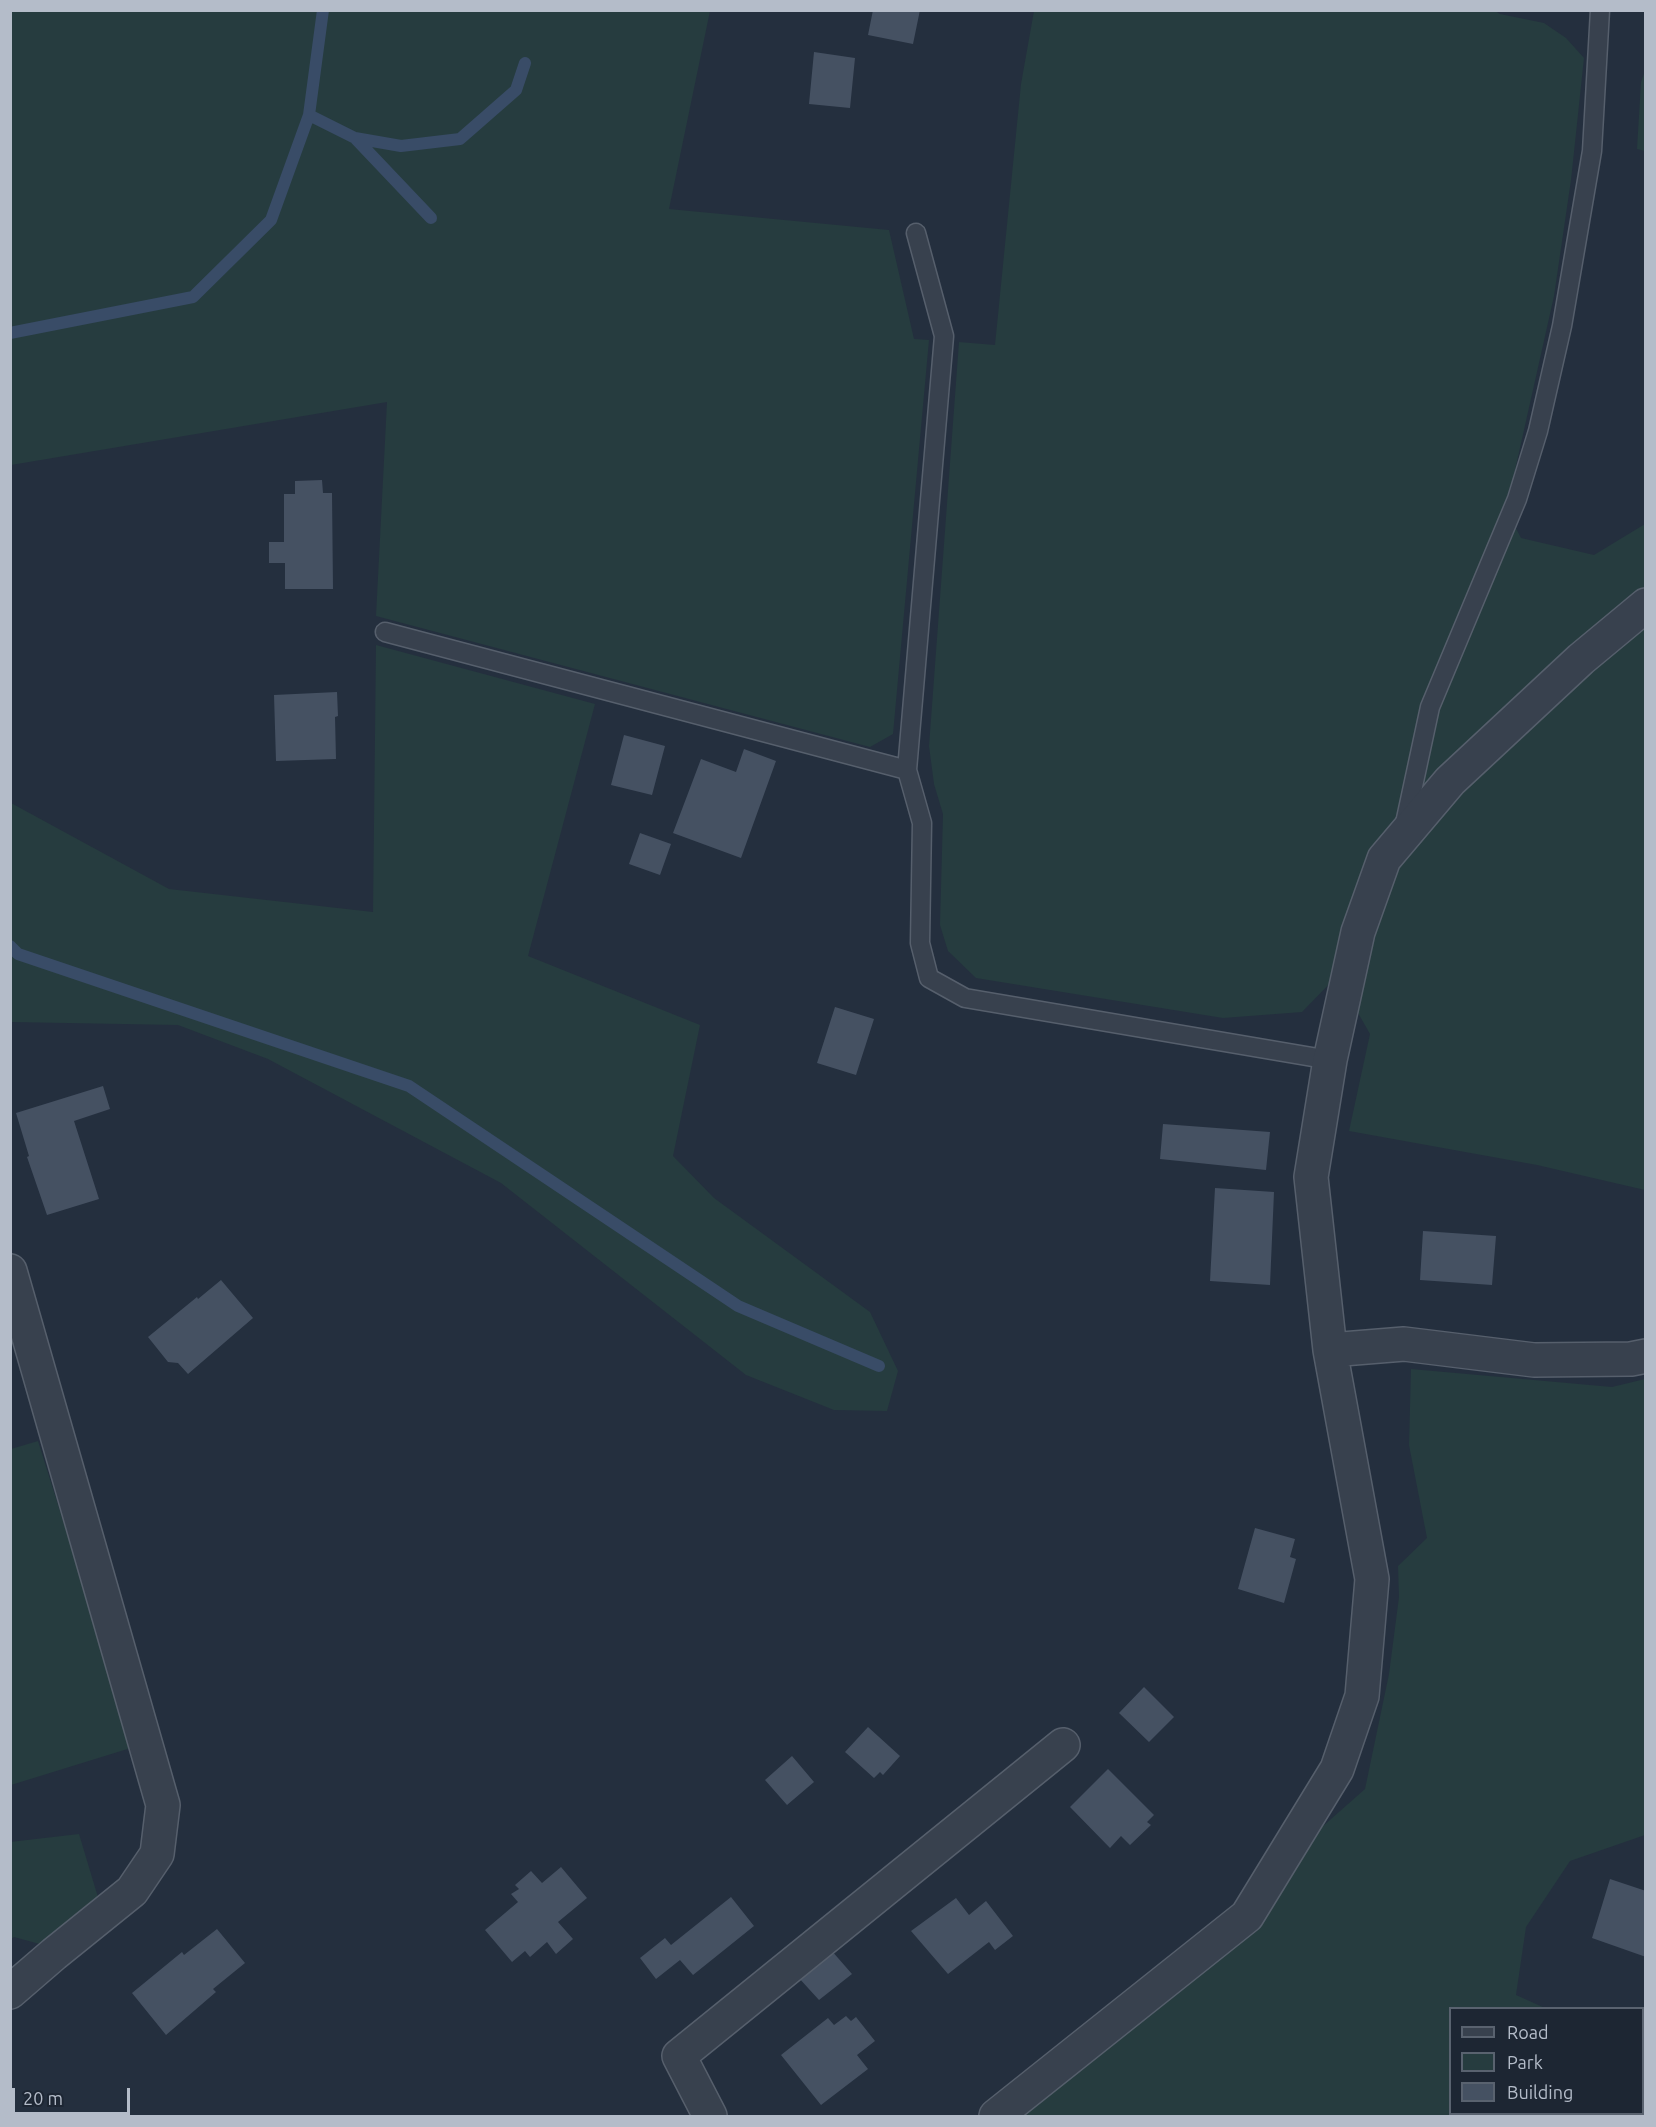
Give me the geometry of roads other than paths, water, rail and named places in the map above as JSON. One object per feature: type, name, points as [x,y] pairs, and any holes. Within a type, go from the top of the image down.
[{"type":"street","points":[[996,2116],[1247,1916],[1337,1769],[1362,1696],[1372,1579],[1330,1350],[1311,1177],[1330,1060],[1358,932],[1384,859],[1450,781],[1581,660],[1646,605]]},
{"type":"street","points":[[10,1271],[163,1805],[158,1854],[132,1891],[10,1992]]},
{"type":"street","points":[[1330,1350],[1404,1344],[1534,1360],[1631,1359],[1646,1356]]},
{"type":"street","points":[[710,2116],[679,2056],[1063,1745]]},
{"type":"lane","points":[[1401,838],[1430,707],[1517,499],[1538,431],[1562,326],[1592,151],[1600,10]]},
{"type":"lane","points":[[916,233],[944,336],[907,770],[922,823],[920,943],[929,978],[965,998],[1330,1060]]},
{"type":"lane","points":[[385,632],[907,770]]},
{"type":"waterway","points":[[10,333],[193,297],[271,220],[309,115],[323,10]]},
{"type":"waterway","points":[[309,115],[355,138],[401,146],[460,139],[516,90],[525,63]]},
{"type":"waterway","points":[[356,139],[431,218]]},
{"type":"waterway","points":[[10,946],[18,954],[409,1086],[738,1306],[879,1366]]}]
